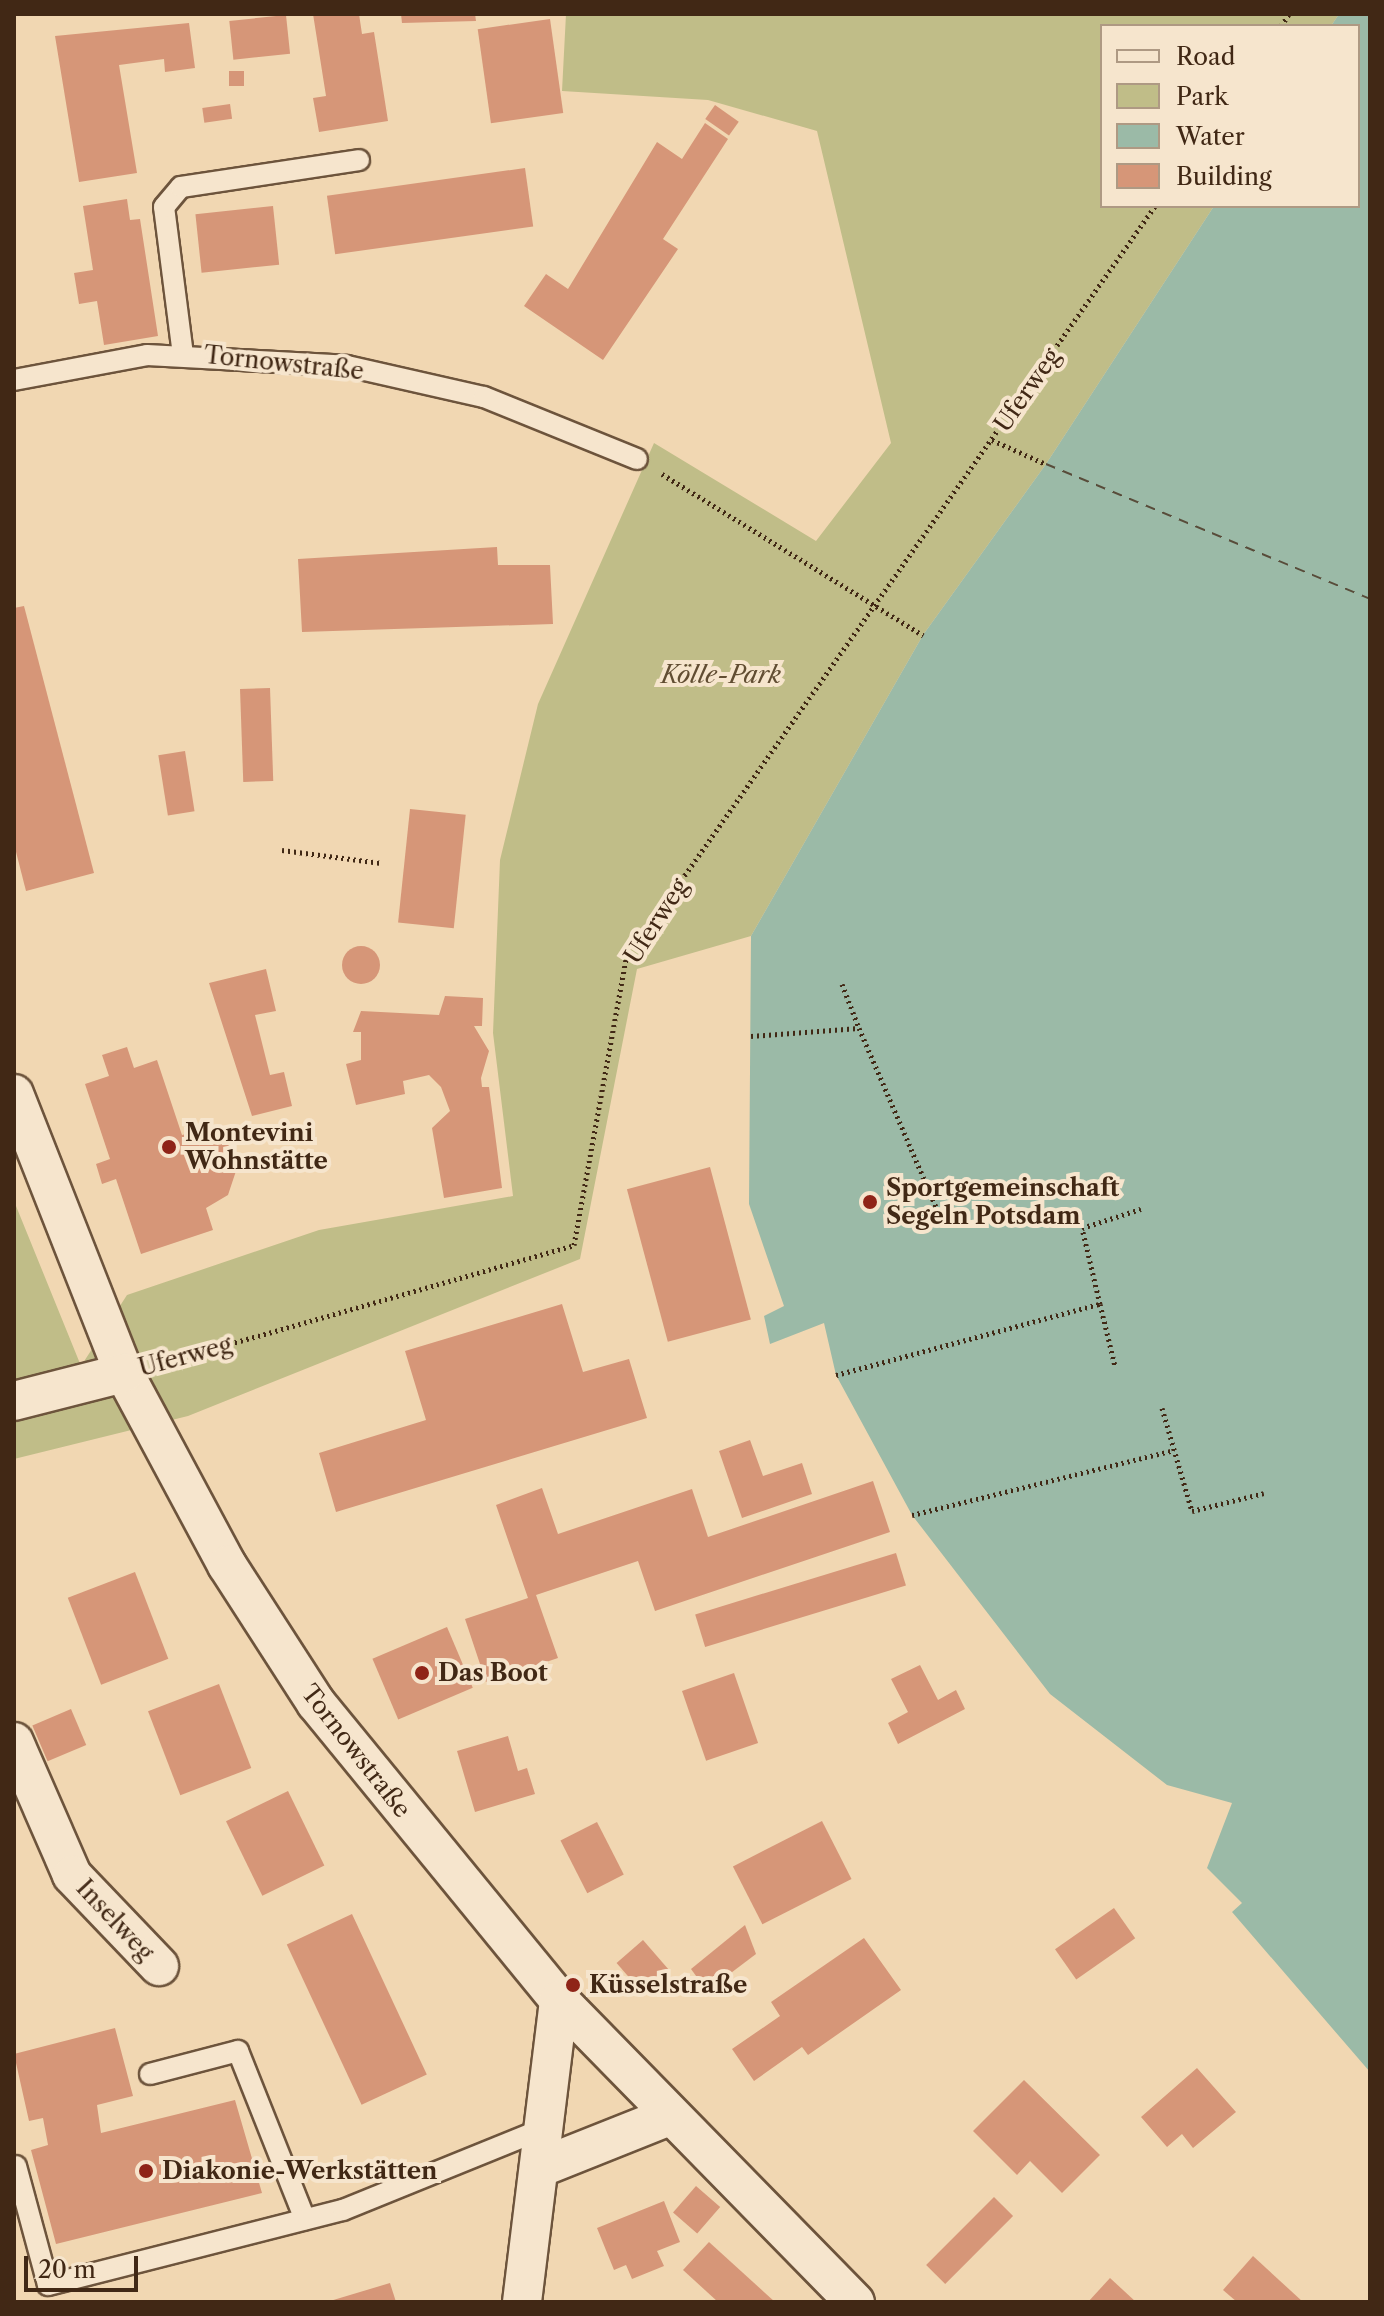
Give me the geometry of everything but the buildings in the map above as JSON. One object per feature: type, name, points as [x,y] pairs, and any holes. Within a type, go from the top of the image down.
[{"type":"street","name":"Tornowstraße","points":[[14,1094],[124,1373],[227,1565],[316,1703],[559,2000],[667,2117],[855,2302]]},
{"type":"street","name":"Uferweg","points":[[14,1401],[124,1373]]},
{"type":"street","name":"Inselweg","points":[[14,1742],[72,1875],[159,1966]]},
{"type":"street","points":[[522,2302],[544,2166],[559,2000]]},
{"type":"street","points":[[544,2166],[667,2117]]},
{"type":"lane","points":[[183,355],[164,207],[181,187],[359,160]]},
{"type":"lane","name":"Tornowstraße","points":[[14,380],[183,355],[347,366],[438,387],[563,425],[637,459]]},
{"type":"lane","points":[[150,2074],[238,2051],[305,2219]]},
{"type":"lane","points":[[16,2166],[48,2285],[305,2219],[548,2127]]},
{"type":"path","name":"Uferweg","points":[[124,1373],[574,1245],[626,959],[1154,208]]},
{"type":"path","points":[[992,440],[1046,464]]},
{"type":"path","points":[[637,459],[923,635]]},
{"type":"path","points":[[282,850],[381,863]]},
{"type":"path","points":[[842,984],[943,1223]]},
{"type":"path","points":[[751,1036],[859,1028]]},
{"type":"path","points":[[1115,1366],[1082,1228],[1141,1209]]},
{"type":"path","points":[[836,1375],[1100,1304]]},
{"type":"path","points":[[1162,1408],[1192,1511],[1264,1493]]},
{"type":"path","points":[[912,1515],[1174,1450]]},
{"type":"green space","name":"Kölle-Park","points":[[566,14],[1339,14],[1332,24],[1100,24],[1100,208],[1213,208],[1046,464],[923,635],[751,936],[637,969],[580,1259],[188,1416],[14,1459],[14,1201],[81,1366],[127,1295],[319,1230],[513,1196],[493,1033],[500,860],[538,704],[654,443],[816,541],[891,443],[817,131],[708,100],[562,91]]},
{"type":"water","points":[[1339,14],[1370,14],[1370,2072],[1232,1912],[1242,1903],[1207,1868],[1232,1803],[1167,1785],[1050,1694],[912,1515],[836,1375],[824,1323],[770,1344],[764,1316],[784,1306],[749,1204],[751,936],[923,635],[1046,464],[1213,208],[1360,208],[1360,24],[1332,24]]},
{"type":"ferry route","points":[[1046,464],[1370,599]]},
{"type":"place","name":"Montevini Wohnstätte","points":[[169,1147]]},
{"type":"place","name":"Sportgemeinschaft Segeln Potsdam","points":[[870,1202]]},
{"type":"place","name":"Das Boot","points":[[422,1673]]},
{"type":"place","name":"Küsselstraße","points":[[573,1985]]},
{"type":"place","name":"Diakonie-Werkstätten","points":[[146,2171]]}]
